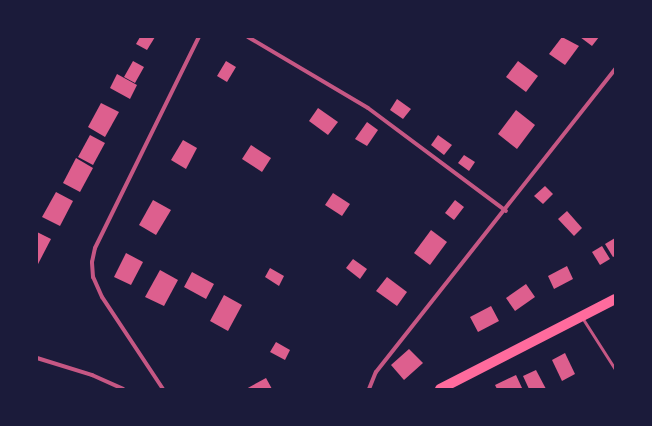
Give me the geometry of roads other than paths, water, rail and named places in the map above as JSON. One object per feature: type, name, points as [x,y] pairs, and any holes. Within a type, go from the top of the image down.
[{"type":"main road","points":[[440,389],[615,299]]},
{"type":"street","points":[[163,389],[102,297],[93,278],[92,262],[95,248],[198,37]]},
{"type":"street","points":[[248,37],[368,108],[506,211]]},
{"type":"street","points":[[369,389],[376,372],[506,211],[615,69]]},
{"type":"street","points":[[37,358],[92,375],[123,389]]},
{"type":"lane","points":[[582,317],[615,369]]}]
